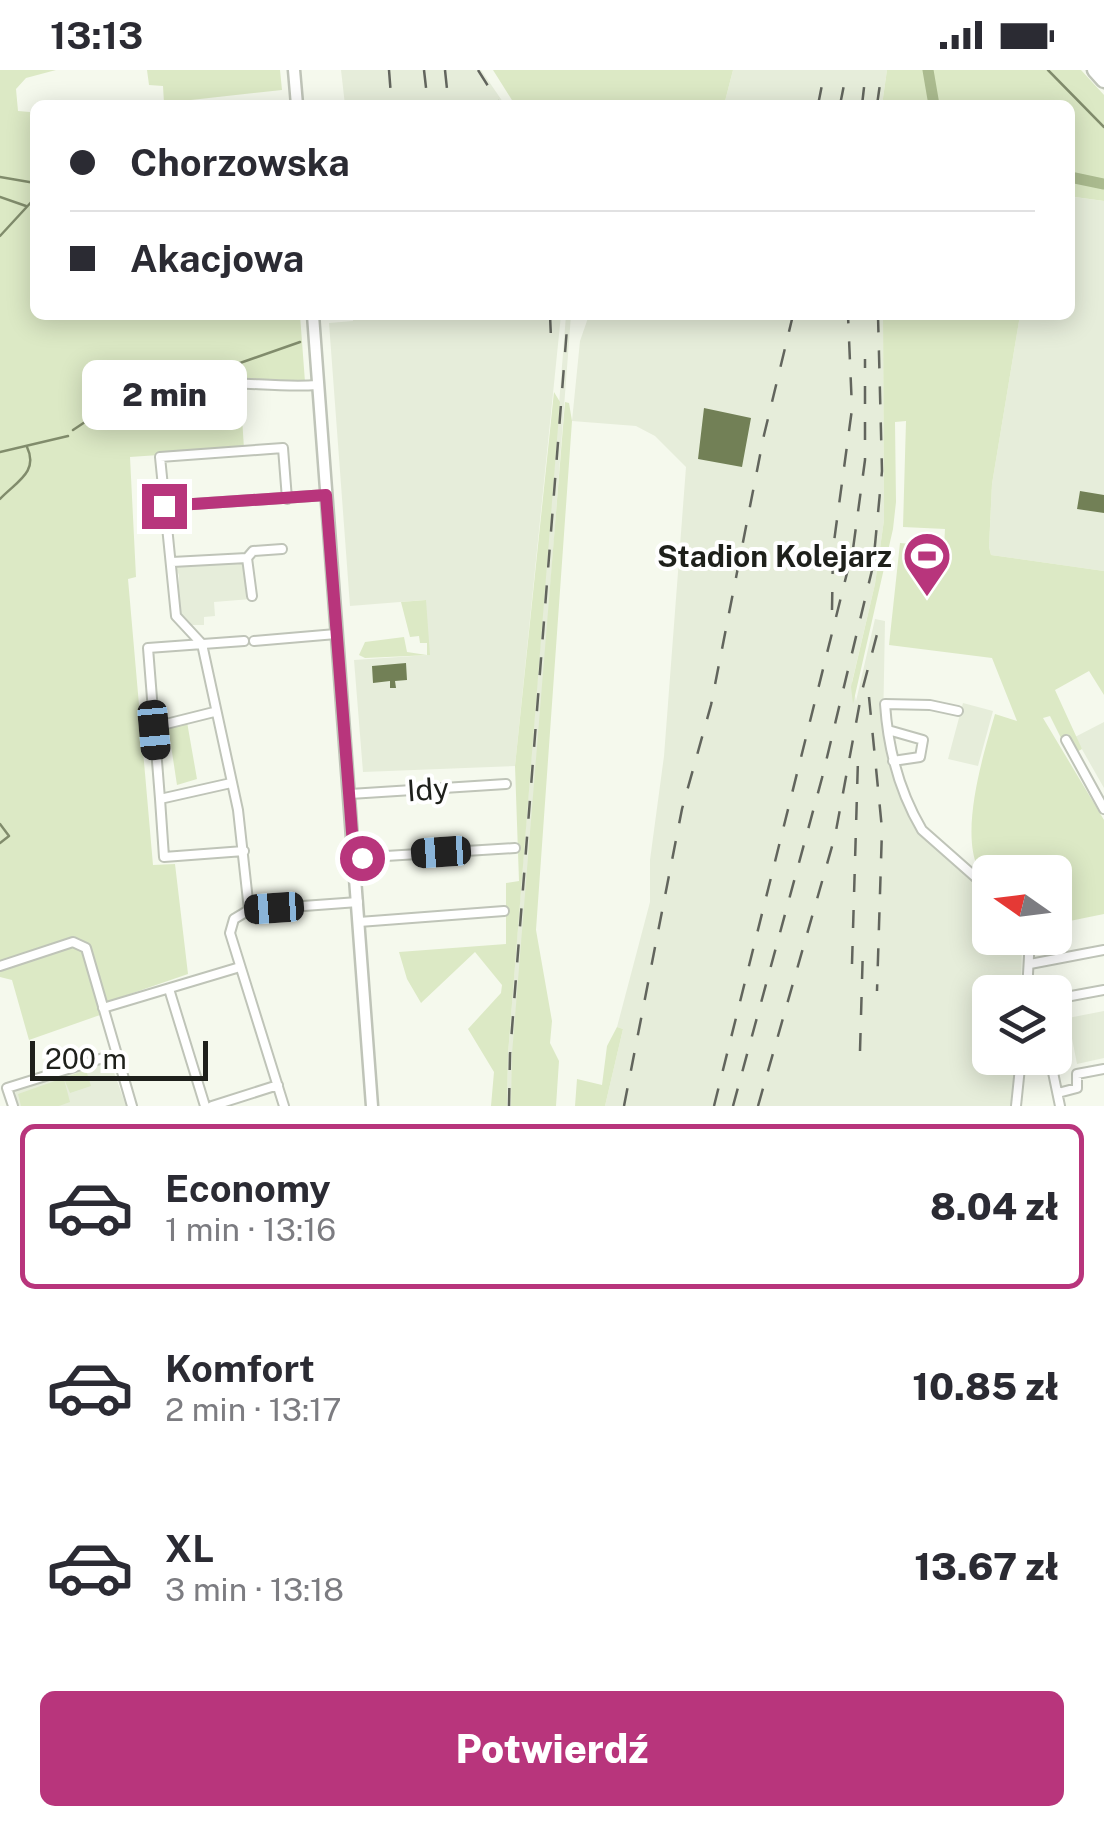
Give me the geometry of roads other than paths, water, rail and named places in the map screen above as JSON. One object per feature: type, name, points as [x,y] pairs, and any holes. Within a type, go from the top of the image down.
[{"type":"highway","points":[[1095,70],[1104,80]]},
{"type":"main road","points":[[294,70],[297,100]]},
{"type":"main road","points":[[313,320],[372,1106]]},
{"type":"street","points":[[165,390],[240,383],[272,389],[317,385]]},
{"type":"street","points":[[249,910],[232,783],[202,644],[176,616],[160,457],[283,448],[286,498]]},
{"type":"street","points":[[164,506],[326,495]]},
{"type":"street","points":[[172,562],[247,558],[253,551],[282,549]]},
{"type":"street","points":[[247,558],[252,596]]},
{"type":"street","points":[[254,641],[336,634]]},
{"type":"street","points":[[244,642],[148,648],[164,857],[244,851]]},
{"type":"street","points":[[958,712],[930,705],[886,704],[893,760],[922,830],[972,874]]},
{"type":"street","points":[[154,726],[214,712]]},
{"type":"street","points":[[888,730],[923,740],[920,756],[893,760]]},
{"type":"street","points":[[1066,740],[1104,808]]},
{"type":"street","points":[[160,798],[232,783]]},
{"type":"street","name":"Idy","points":[[350,794],[506,784]]},
{"type":"street","points":[[354,858],[516,848]]},
{"type":"street","points":[[284,1106],[230,928],[238,915],[249,910],[358,902]]},
{"type":"street","points":[[359,922],[504,912]]},
{"type":"street","points":[[0,966],[78,943],[89,952],[132,1106]]},
{"type":"street","points":[[1030,964],[1104,950]]},
{"type":"street","points":[[1029,975],[1030,955]]},
{"type":"street","points":[[103,1008],[240,967]]},
{"type":"street","points":[[169,989],[209,1106],[278,1086]]},
{"type":"street","points":[[1072,997],[1104,990]]},
{"type":"street","points":[[13,1106],[7,1088],[116,1054]]},
{"type":"street","points":[[1058,1092],[1076,1088],[1077,1074],[1104,1069]]},
{"type":"street","points":[[1016,1106],[1019,1075]]},
{"type":"street","points":[[1054,1075],[1060,1106]]},
{"type":"waterway","points":[[928,70],[933,100]]},
{"type":"waterway","points":[[1048,70],[1104,127]]},
{"type":"waterway","points":[[0,177],[30,182]]},
{"type":"waterway","points":[[1075,178],[1104,184]]},
{"type":"waterway","points":[[0,197],[26,206]]},
{"type":"waterway","points":[[0,236],[30,203]]},
{"type":"waterway","points":[[183,383],[300,342]]},
{"type":"waterway","points":[[73,430],[136,388],[158,389]]},
{"type":"waterway","points":[[0,452],[68,436]]},
{"type":"waterway","points":[[0,499],[28,470],[27,447]]},
{"type":"waterway","points":[[0,824],[9,836],[0,843]]},
{"type":"railway","points":[[389,70],[391,96]]},
{"type":"railway","points":[[424,70],[427,100]]},
{"type":"railway","points":[[445,70],[447,89]]},
{"type":"railway","points":[[478,70],[497,100]]},
{"type":"railway","points":[[819,100],[825,70]]},
{"type":"railway","points":[[841,100],[847,70]]},
{"type":"railway","points":[[863,100],[866,70]]},
{"type":"railway","points":[[878,100],[882,70]]},
{"type":"railway","points":[[550,320],[551,338]]},
{"type":"railway","points":[[509,1106],[568,320]]},
{"type":"railway","points":[[624,1106],[682,809],[711,705],[764,435],[792,320]]},
{"type":"railway","points":[[832,610],[833,549],[852,409],[848,320]]},
{"type":"railway","points":[[733,1106],[822,778],[873,566],[882,471],[878,320]]},
{"type":"railway","points":[[714,1106],[853,549],[865,460],[865,359]]},
{"type":"railway","points":[[758,1106],[835,836],[862,691],[880,623]]},
{"type":"railway","points":[[869,697],[882,829],[877,991]]},
{"type":"railway","points":[[852,964],[858,759]]},
{"type":"railway","points":[[860,1051],[863,946]]},
{"type":"place","name":"Stadion Kolejarz","points":[[927,598]]}]
